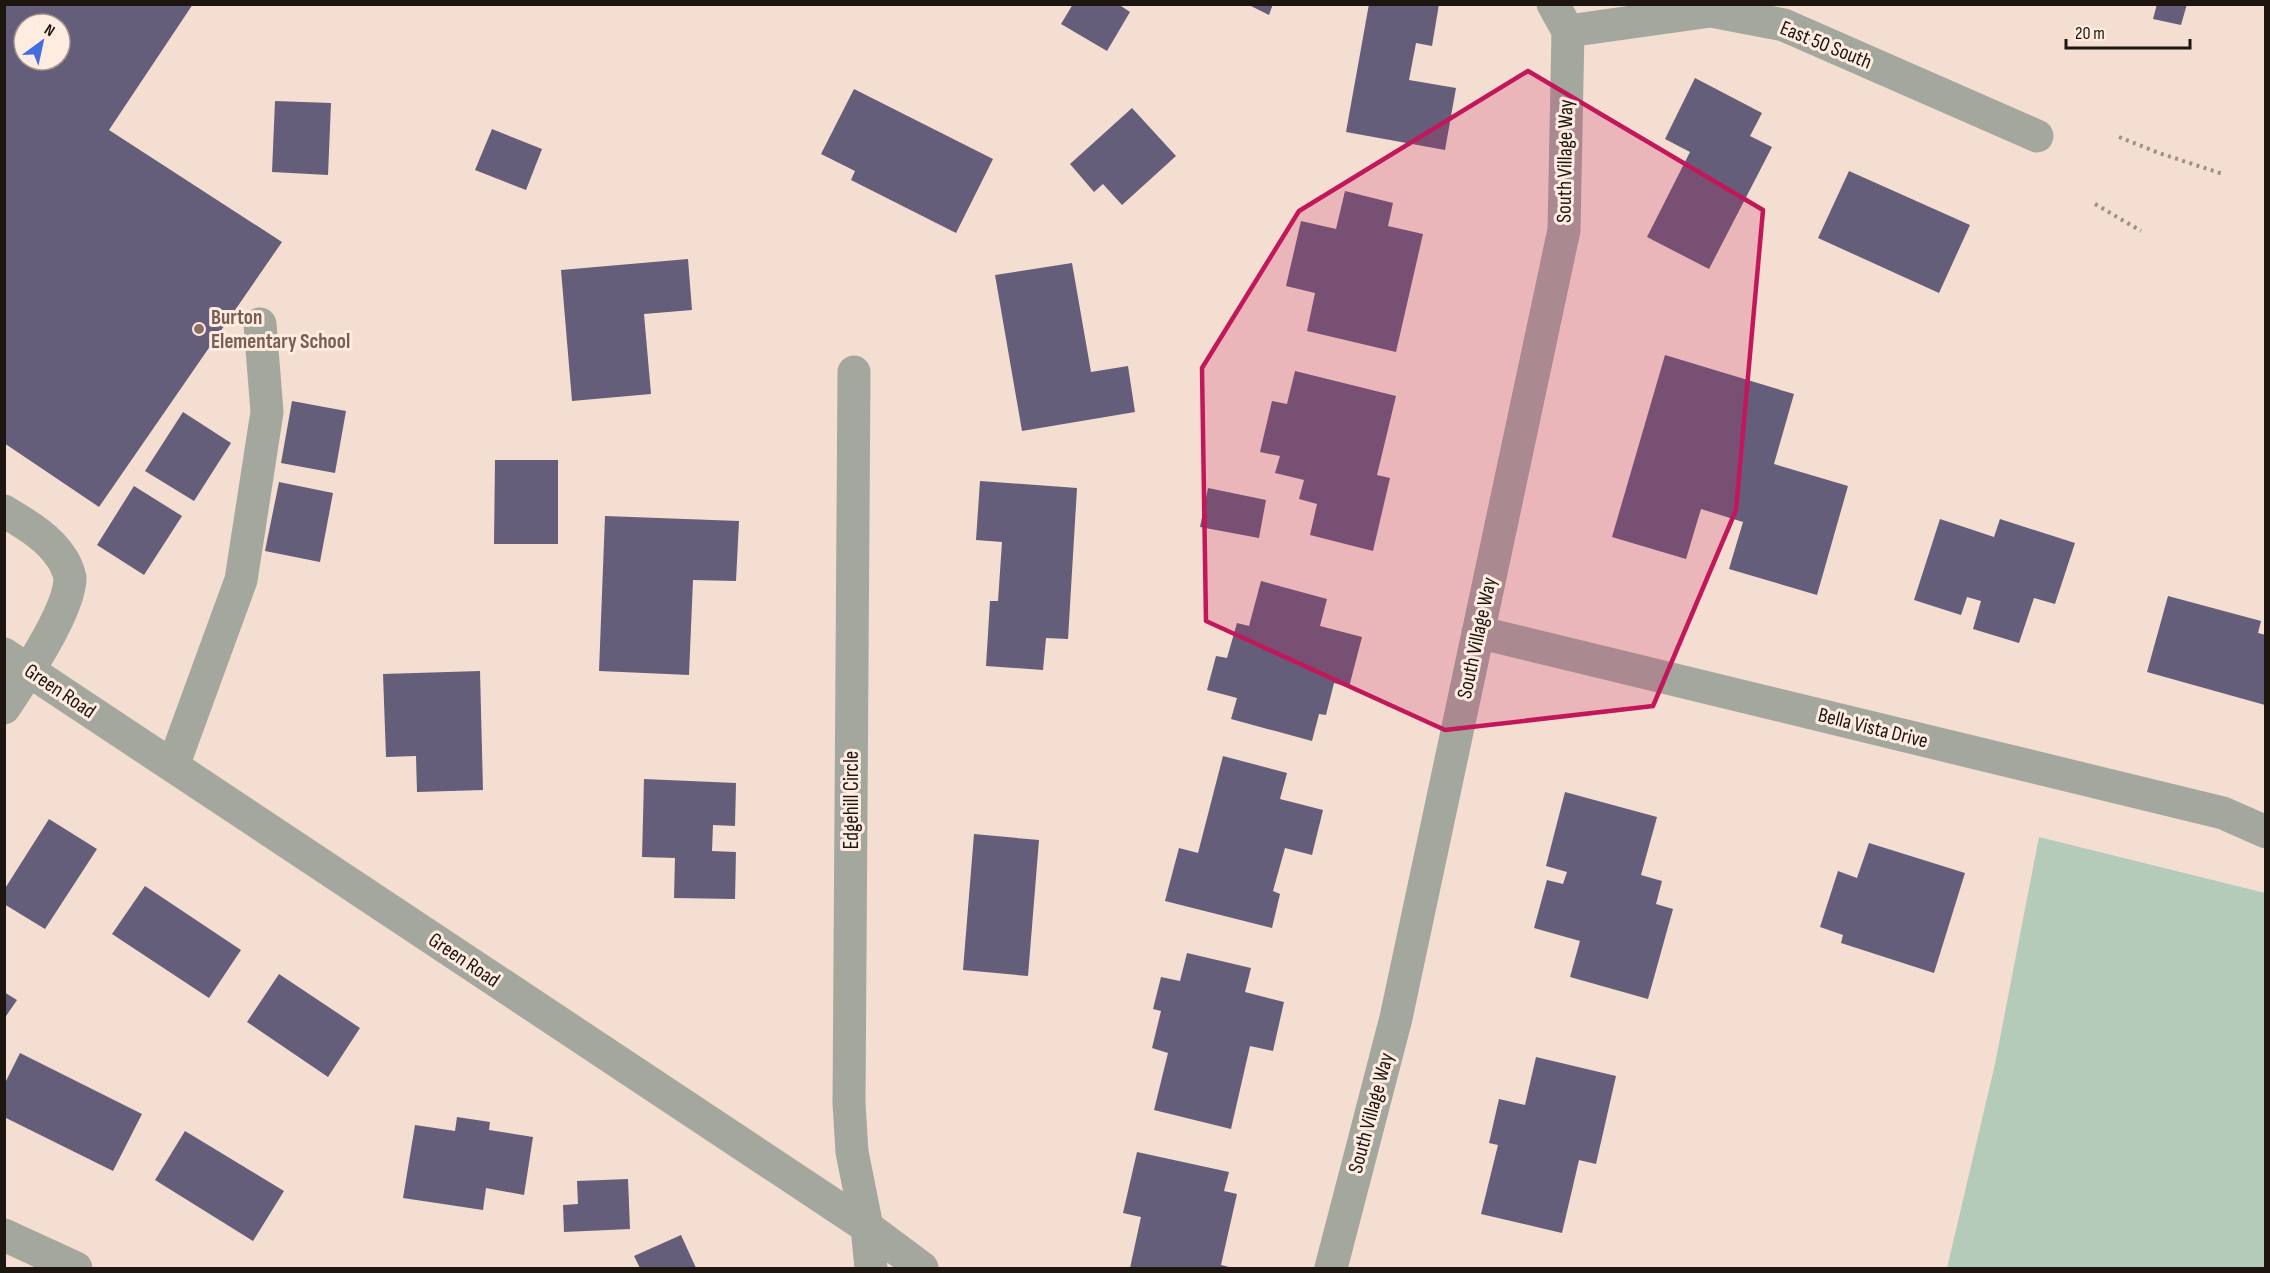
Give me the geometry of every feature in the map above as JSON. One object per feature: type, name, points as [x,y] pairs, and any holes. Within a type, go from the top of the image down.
[{"type":"street","name":"East 50 South","points":[[1560,18],[1711,11],[1784,25],[2037,136]]},
{"type":"street","name":"South Village Way","points":[[1331,1269],[1396,1018],[1564,230],[1560,18]]},
{"type":"street","points":[[173,766],[241,580],[267,412],[260,324]]},
{"type":"street","name":"Edgehill Circle","points":[[854,372],[849,1103],[852,1152],[867,1227],[870,1269]]},
{"type":"street","points":[[4,511],[44,537],[62,558],[70,576],[66,599],[17,662],[4,708]]},
{"type":"street","name":"Bella Vista Drive","points":[[1478,632],[2223,813],[2265,832]]},
{"type":"street","name":"Green Road","points":[[17,662],[867,1227],[922,1269]]},
{"type":"street","points":[[4,1235],[76,1269]]},
{"type":"path","points":[[2119,136],[2158,153],[2223,174]]},
{"type":"path","points":[[2095,204],[2141,231]]},
{"type":"highlighted area","points":[[1528,71],[1763,210],[1736,510],[1653,706],[1445,730],[1206,621],[1202,368],[1299,211]]},
{"type":"green space","points":[[2039,837],[2265,893],[2265,1268],[1947,1268],[1995,1064]]},
{"type":"building","name":"Burton Elementary School","points":[[4,4],[193,4],[109,130],[282,242],[99,507],[4,443]]},
{"type":"building","points":[[1073,4],[1118,4],[1130,12],[1107,51],[1061,24]]},
{"type":"building","points":[[1247,4],[1273,4],[1269,15]]},
{"type":"building","points":[[1369,4],[1439,4],[1432,46],[1416,43],[1409,80],[1456,88],[1445,150],[1346,132]]},
{"type":"building","points":[[2157,4],[2187,4],[2181,25],[2153,19]]},
{"type":"building","points":[[1695,78],[1762,113],[1750,136],[1772,147],[1709,269],[1647,237],[1690,152],[1665,139]]},
{"type":"building","points":[[854,89],[993,159],[956,233],[851,180],[855,171],[821,154]]},
{"type":"building","points":[[275,101],[331,103],[328,175],[272,172]]},
{"type":"building","points":[[1132,108],[1176,156],[1122,205],[1103,184],[1094,192],[1070,164]]},
{"type":"building","points":[[492,129],[542,149],[526,190],[475,170]]},
{"type":"building","points":[[1849,171],[1970,225],[1939,293],[1818,238]]},
{"type":"building","points":[[1345,191],[1393,203],[1388,226],[1423,234],[1396,352],[1307,331],[1315,293],[1286,286],[1301,221],[1336,229]]},
{"type":"building","points":[[688,259],[692,310],[644,314],[651,394],[572,401],[561,270]]},
{"type":"building","points":[[1072,263],[1091,372],[1128,366],[1135,412],[1022,431],[995,275]]},
{"type":"building","points":[[1665,355],[1794,394],[1774,464],[1848,486],[1817,595],[1729,569],[1743,522],[1701,509],[1686,559],[1612,537]]},
{"type":"building","points":[[1295,371],[1396,396],[1377,475],[1390,478],[1373,551],[1310,535],[1317,504],[1299,499],[1304,480],[1275,473],[1280,456],[1260,452],[1272,401],[1287,404]]},
{"type":"building","points":[[292,401],[346,411],[335,473],[281,463]]},
{"type":"building","points":[[183,412],[231,443],[194,501],[145,471]]},
{"type":"building","points":[[495,460],[558,460],[558,544],[494,544]]},
{"type":"building","points":[[980,481],[1077,488],[1068,639],[1046,638],[1043,670],[986,666],[990,601],[998,601],[1002,542],[976,540]]},
{"type":"building","points":[[279,482],[333,493],[320,562],[265,551]]},
{"type":"building","points":[[134,486],[182,516],[144,575],[97,545]]},
{"type":"building","points":[[1208,488],[1266,500],[1259,538],[1200,527]]},
{"type":"building","points":[[605,516],[739,521],[736,581],[693,580],[689,675],[599,671]]},
{"type":"building","points":[[1940,519],[1994,537],[2000,519],[2075,543],[2055,604],[2034,598],[2019,643],[1973,629],[1981,601],[1967,597],[1961,615],[1914,600]]},
{"type":"building","points":[[1261,581],[1327,599],[1320,626],[1362,637],[1349,687],[1334,683],[1326,715],[1319,714],[1312,741],[1231,719],[1237,698],[1207,690],[1216,656],[1227,658],[1237,623],[1249,626]]},
{"type":"building","points":[[2168,596],[2261,621],[2258,633],[2266,635],[2265,705],[2147,672]]},
{"type":"building","points":[[480,671],[483,790],[417,792],[416,756],[386,757],[383,674]]},
{"type":"building","points":[[1223,756],[1287,773],[1280,799],[1323,810],[1312,855],[1285,848],[1273,891],[1280,894],[1272,928],[1165,901],[1179,848],[1198,853]]},
{"type":"building","points":[[644,779],[736,783],[735,826],[713,825],[712,851],[736,852],[735,899],[674,898],[675,858],[642,857]]},
{"type":"building","points":[[1565,792],[1657,817],[1641,875],[1662,881],[1656,904],[1673,909],[1648,999],[1570,977],[1580,941],[1534,928],[1547,880],[1563,884],[1567,872],[1546,866]]},
{"type":"building","points":[[49,819],[97,849],[45,929],[4,904],[4,890]]},
{"type":"building","points":[[974,834],[1039,840],[1028,976],[963,970]]},
{"type":"building","points":[[1869,843],[1965,873],[1934,973],[1841,943],[1843,935],[1820,927],[1838,871],[1857,878]]},
{"type":"building","points":[[145,886],[241,950],[209,998],[112,934]]},
{"type":"building","points":[[1187,953],[1251,968],[1245,992],[1284,1002],[1273,1051],[1250,1046],[1231,1129],[1154,1110],[1168,1053],[1152,1048],[1161,1011],[1153,1009],[1161,977],[1180,981]]},
{"type":"building","points":[[279,974],[360,1028],[328,1077],[247,1022]]},
{"type":"building","points":[[4,992],[17,1000],[4,1019]]},
{"type":"building","points":[[20,1053],[142,1114],[113,1171],[4,1117],[4,1085]]},
{"type":"building","points":[[1536,1057],[1616,1076],[1596,1164],[1579,1160],[1562,1233],[1481,1214],[1498,1145],[1489,1143],[1499,1099],[1525,1105]]},
{"type":"building","points":[[457,1117],[490,1122],[489,1130],[533,1137],[524,1195],[486,1188],[483,1210],[403,1198],[415,1125],[455,1131]]},
{"type":"building","points":[[185,1131],[284,1191],[253,1241],[155,1180]]},
{"type":"building","points":[[1137,1152],[1229,1172],[1224,1191],[1237,1194],[1221,1265],[1229,1268],[1130,1268],[1141,1217],[1123,1213]]},
{"type":"building","points":[[628,1179],[630,1229],[564,1232],[563,1205],[578,1204],[577,1181]]},
{"type":"building","points":[[681,1235],[696,1268],[640,1268],[634,1256]]},
{"type":"place","name":"Burton Elementary School","points":[[199,329]]}]
